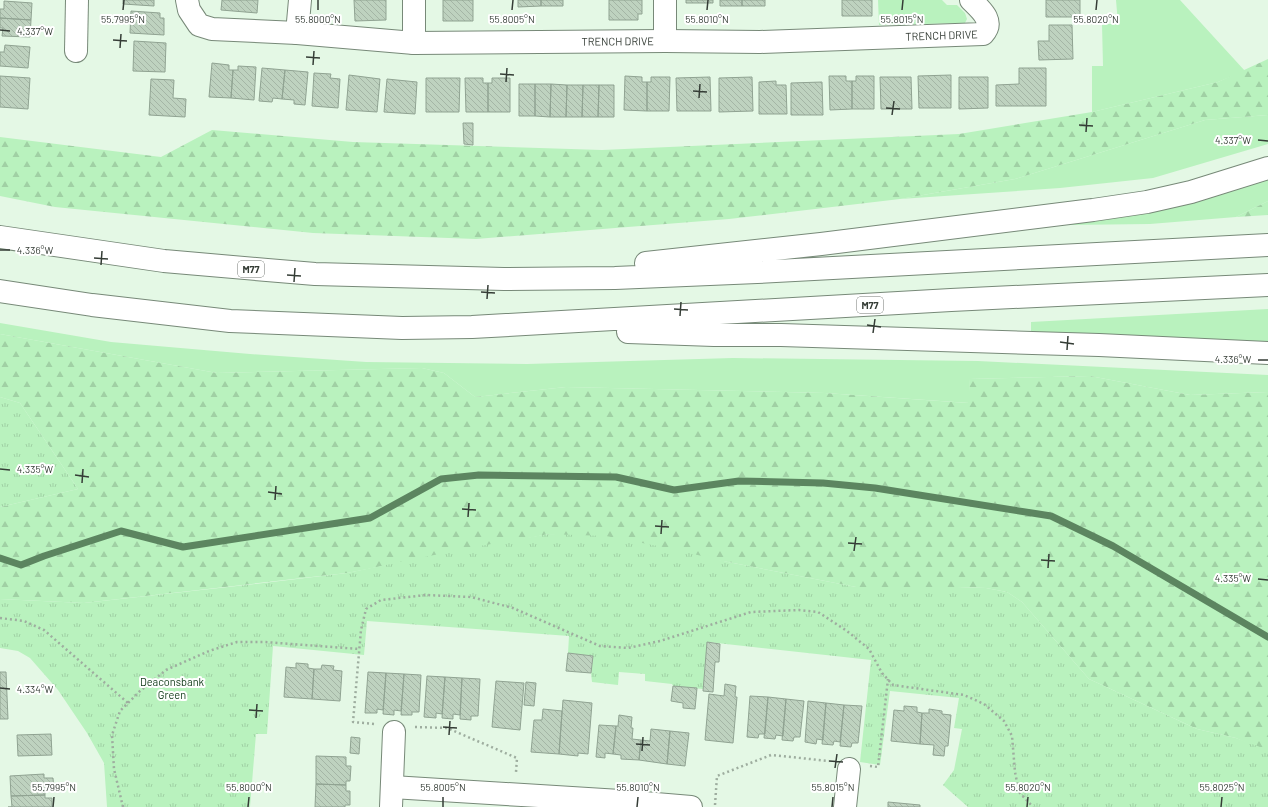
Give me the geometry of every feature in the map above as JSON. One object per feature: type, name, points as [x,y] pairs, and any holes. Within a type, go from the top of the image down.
[{"type":"main road","points":[[76,51],[77,0]]},
{"type":"main road","name":"TRENCH DRIVE","points":[[187,0],[189,10],[199,25],[212,29],[297,33],[414,43],[665,41],[760,42],[982,34],[988,29],[988,24],[983,12],[971,0]]},
{"type":"main road","points":[[297,33],[300,0]]},
{"type":"main road","points":[[414,0],[414,43]]},
{"type":"main road","points":[[665,0],[665,41]]},
{"type":"main road","name":"M77","points":[[504,279],[821,244],[1093,210],[1147,202],[1191,192],[1268,168]]},
{"type":"main road","name":"M77","points":[[0,237],[164,261],[267,270],[315,274],[504,279],[615,278],[757,272],[1268,245]]},
{"type":"main road","name":"M77","points":[[0,291],[92,305],[230,321],[402,328],[472,327],[951,300],[1268,285]]},
{"type":"main road","name":"M77","points":[[472,327],[1099,345],[1268,353]]},
{"type":"main road","points":[[394,729],[392,797],[514,795],[619,804],[691,807]]},
{"type":"main road","points":[[845,807],[850,765]]},
{"type":"path","points":[[514,795],[517,758],[447,728],[394,729],[353,722],[361,630],[366,609],[381,600],[426,594],[471,597],[513,608],[600,646],[628,648],[660,641],[750,612],[799,610],[818,612],[847,631],[869,649],[882,674],[893,684],[964,695],[984,704],[1004,721],[1012,736],[1014,772],[1019,792],[1033,807]]},
{"type":"path","points":[[0,618],[24,621],[44,630],[128,703]]},
{"type":"path","points":[[123,807],[114,769],[112,735],[120,711],[140,691],[166,670],[209,651],[237,642],[265,642],[359,649]]},
{"type":"path","points":[[715,807],[717,776],[771,755],[878,767],[888,679]]},
{"type":"green space","points":[[878,0],[942,0],[947,5],[957,5],[965,13],[967,19],[965,23],[879,25]]},
{"type":"green space","points":[[1116,0],[1180,0],[1245,71],[1218,82],[1092,112],[1092,66],[1103,66],[1102,24],[1118,24]]},
{"type":"green space","points":[[1268,59],[1268,115],[1205,120],[1015,179],[900,199],[729,219],[476,239],[313,233],[55,207],[0,196],[0,137],[161,157],[212,130],[353,142],[602,150],[959,134],[1092,112],[1218,82]]},
{"type":"green space","points":[[1268,115],[1268,144],[1153,178],[1060,188],[900,199],[1015,179],[1205,120]]},
{"type":"green space","points":[[1268,178],[1268,201],[1236,217],[1150,224],[1067,225],[1159,208]]},
{"type":"green space","points":[[1268,201],[1268,215],[1236,217]]},
{"type":"green space","points":[[1268,309],[1268,345],[1031,333],[1031,322]]},
{"type":"green space","points":[[0,323],[111,342],[366,362],[527,364],[733,358],[978,361],[1268,375],[1268,392],[1190,395],[1090,376],[970,379],[969,403],[825,393],[566,387],[475,397],[444,373],[422,368],[217,373],[0,334]]},
{"type":"green space","points":[[0,334],[217,373],[422,368],[444,373],[475,397],[566,387],[825,393],[968,403],[970,379],[1090,376],[1190,395],[1268,392],[1268,753],[1236,738],[1197,729],[1089,679],[1022,602],[1007,592],[986,588],[958,587],[856,587],[728,562],[549,534],[347,573],[84,603],[0,599],[0,507],[78,489],[20,403],[0,397]]},
{"type":"green space","points":[[0,397],[20,403],[78,489],[0,507]]},
{"type":"green space","name":"Deaconsbank Green","points":[[549,534],[606,536],[856,587],[958,587],[986,588],[1007,592],[1022,602],[1089,679],[1197,729],[1236,738],[1268,750],[1268,807],[968,807],[943,785],[954,770],[962,729],[954,728],[959,698],[890,691],[880,765],[860,762],[871,660],[708,642],[703,689],[645,681],[645,674],[619,672],[618,685],[592,682],[591,673],[593,656],[568,653],[569,636],[367,621],[364,655],[273,646],[267,734],[256,734],[250,807],[107,807],[104,763],[87,733],[58,690],[30,658],[18,651],[0,648],[0,599],[84,603],[255,584],[347,573],[468,548]]},
{"type":"building","points":[[123,0],[154,0],[154,6],[123,4]]},
{"type":"building","points":[[222,0],[258,0],[257,13],[221,10]]},
{"type":"building","points":[[354,0],[386,0],[386,20],[355,21]]},
{"type":"building","points":[[443,0],[473,0],[473,21],[443,21]]},
{"type":"building","points":[[518,0],[541,0],[541,6],[518,7]]},
{"type":"building","points":[[541,0],[563,0],[563,6],[541,6]]},
{"type":"building","points":[[609,0],[642,0],[642,14],[638,14],[638,20],[609,20]]},
{"type":"building","points":[[686,0],[713,0],[713,3],[686,3]]},
{"type":"building","points":[[720,0],[742,0],[742,6],[720,6]]},
{"type":"building","points":[[742,0],[765,0],[765,6],[742,6]]},
{"type":"building","points":[[842,0],[872,0],[872,16],[842,16]]},
{"type":"building","points":[[1046,0],[1080,0],[1080,17],[1046,17]]},
{"type":"building","points":[[4,1],[32,3],[31,20],[0,18],[0,9],[4,9]]},
{"type":"building","points":[[131,11],[160,13],[160,18],[164,18],[164,35],[130,33]]},
{"type":"building","points":[[0,18],[31,20],[30,37],[2,36],[3,28],[0,28]]},
{"type":"building","points":[[1049,25],[1072,25],[1073,59],[1039,60],[1038,41],[1049,41]]},
{"type":"building","points":[[134,41],[166,43],[165,72],[133,71]]},
{"type":"building","points":[[5,45],[30,47],[28,68],[0,66],[0,52],[4,52]]},
{"type":"building","points":[[212,63],[229,65],[229,70],[233,70],[231,98],[209,97]]},
{"type":"building","points":[[238,66],[256,67],[254,100],[231,98],[233,70],[238,70]]},
{"type":"building","points":[[262,68],[285,70],[282,99],[273,98],[272,102],[259,101]]},
{"type":"building","points":[[1019,68],[1046,68],[1046,106],[996,106],[996,85],[1019,84]]},
{"type":"building","points":[[285,70],[308,72],[305,105],[294,104],[294,100],[282,99]]},
{"type":"building","points":[[314,73],[331,74],[330,78],[340,79],[338,108],[312,106]]},
{"type":"building","points":[[349,75],[380,79],[377,112],[346,110]]},
{"type":"building","points":[[951,75],[951,108],[919,108],[918,76]]},
{"type":"building","points":[[0,76],[30,78],[28,109],[0,107]]},
{"type":"building","points":[[625,76],[642,77],[642,82],[647,82],[647,111],[624,110]]},
{"type":"building","points":[[829,76],[846,76],[846,81],[852,81],[852,109],[830,110]]},
{"type":"building","points":[[856,76],[874,76],[874,109],[852,109],[852,81],[856,81]]},
{"type":"building","points":[[651,77],[670,77],[669,111],[647,111],[647,82],[651,82]]},
{"type":"building","points":[[710,77],[711,111],[677,111],[676,78]]},
{"type":"building","points":[[752,77],[753,111],[719,112],[719,78]]},
{"type":"building","points":[[880,77],[911,77],[912,109],[881,109]]},
{"type":"building","points":[[959,77],[988,77],[988,108],[959,109]]},
{"type":"building","points":[[426,78],[460,78],[459,112],[426,112]]},
{"type":"building","points":[[465,78],[483,78],[483,83],[488,83],[488,112],[466,112]]},
{"type":"building","points":[[492,78],[510,78],[510,112],[488,112],[488,83],[492,83]]},
{"type":"building","points":[[151,79],[174,80],[173,98],[186,99],[185,117],[149,115]]},
{"type":"building","points":[[387,79],[417,82],[415,114],[384,112]]},
{"type":"building","points":[[776,81],[776,85],[786,85],[787,114],[759,114],[759,82]]},
{"type":"building","points":[[822,82],[823,115],[791,115],[791,83]]},
{"type":"building","points":[[519,84],[535,84],[535,116],[519,116]]},
{"type":"building","points":[[535,84],[551,84],[550,117],[535,116]]},
{"type":"building","points":[[551,84],[567,85],[566,117],[550,117]]},
{"type":"building","points":[[567,85],[583,85],[582,117],[566,117]]},
{"type":"building","points":[[583,85],[599,85],[598,117],[582,117]]},
{"type":"building","points":[[599,85],[614,85],[614,117],[598,117]]},
{"type":"building","points":[[463,123],[473,123],[473,145],[464,144]]},
{"type":"building","points":[[707,642],[720,644],[719,662],[715,662],[713,692],[703,691]]},
{"type":"building","points":[[568,653],[593,656],[591,673],[566,671]]},
{"type":"building","points":[[296,663],[308,664],[308,668],[314,669],[312,699],[284,697],[286,667],[296,668]]},
{"type":"building","points":[[322,665],[334,666],[333,670],[342,671],[340,701],[312,699],[314,669],[321,669]]},
{"type":"building","points":[[0,672],[6,672],[8,719],[0,719]]},
{"type":"building","points":[[368,672],[386,673],[383,710],[377,709],[377,713],[365,713]]},
{"type":"building","points":[[386,673],[404,674],[401,711],[394,710],[394,715],[383,714]]},
{"type":"building","points":[[404,674],[421,675],[419,712],[412,712],[412,715],[401,715]]},
{"type":"building","points":[[427,676],[445,677],[442,714],[436,713],[436,718],[424,717]]},
{"type":"building","points":[[445,677],[462,678],[460,715],[453,714],[453,719],[442,718]]},
{"type":"building","points":[[462,678],[480,679],[478,716],[471,716],[471,720],[460,719]]},
{"type":"building","points":[[496,681],[524,683],[520,730],[492,727]]},
{"type":"building","points":[[526,682],[536,683],[534,706],[524,705]]},
{"type":"building","points":[[725,684],[736,686],[735,697],[737,697],[733,743],[705,740],[709,694],[724,696]]},
{"type":"building","points":[[673,686],[697,688],[695,709],[683,708],[683,703],[671,701]]},
{"type":"building","points":[[750,696],[768,697],[765,734],[759,734],[758,738],[747,737]]},
{"type":"building","points":[[768,697],[786,699],[783,736],[776,735],[775,739],[764,738]]},
{"type":"building","points":[[786,699],[804,701],[800,737],[794,737],[793,741],[782,740]]},
{"type":"building","points":[[563,700],[592,703],[588,754],[578,753],[578,756],[559,754]]},
{"type":"building","points":[[808,701],[826,703],[823,740],[817,739],[816,744],[805,742]]},
{"type":"building","points":[[826,703],[844,705],[840,742],[834,741],[833,745],[822,744]]},
{"type":"building","points":[[844,705],[862,706],[858,743],[852,743],[851,747],[840,746]]},
{"type":"building","points":[[904,706],[917,707],[917,712],[922,713],[920,744],[891,741],[894,710],[904,711]]},
{"type":"building","points":[[543,709],[562,711],[559,754],[531,752],[534,720],[542,720]]},
{"type":"building","points":[[929,709],[942,711],[942,714],[951,715],[948,746],[945,746],[944,756],[933,755],[934,745],[920,744],[922,713],[929,713]]},
{"type":"building","points":[[619,715],[632,717],[632,739],[641,740],[639,760],[621,759],[621,755],[613,754],[616,726],[618,726]]},
{"type":"building","points":[[599,725],[616,726],[613,754],[605,753],[605,758],[596,757]]},
{"type":"building","points":[[651,729],[670,731],[667,764],[639,760],[641,740],[650,741]]},
{"type":"building","points":[[670,731],[689,733],[685,766],[667,764]]},
{"type":"building","points":[[51,734],[52,755],[18,756],[17,735]]},
{"type":"building","points":[[351,737],[360,738],[359,754],[350,753]]},
{"type":"building","points":[[316,756],[346,757],[346,766],[351,766],[350,781],[346,781],[346,785],[316,784]]},
{"type":"building","points":[[44,774],[44,778],[53,778],[54,790],[45,790],[45,795],[11,796],[10,776]]},
{"type":"building","points":[[316,784],[346,785],[346,791],[350,791],[350,805],[345,805],[345,807],[315,807]]},
{"type":"building","points":[[45,795],[45,798],[52,798],[52,807],[12,807],[11,796]]},
{"type":"building","points":[[888,802],[920,805],[920,807],[888,807]]},
{"type":"waterway","points":[[0,558],[21,565],[121,531],[183,547],[370,518],[441,479],[479,475],[616,477],[674,490],[739,481],[823,483],[875,488],[1051,516],[1113,546],[1268,637]]}]
